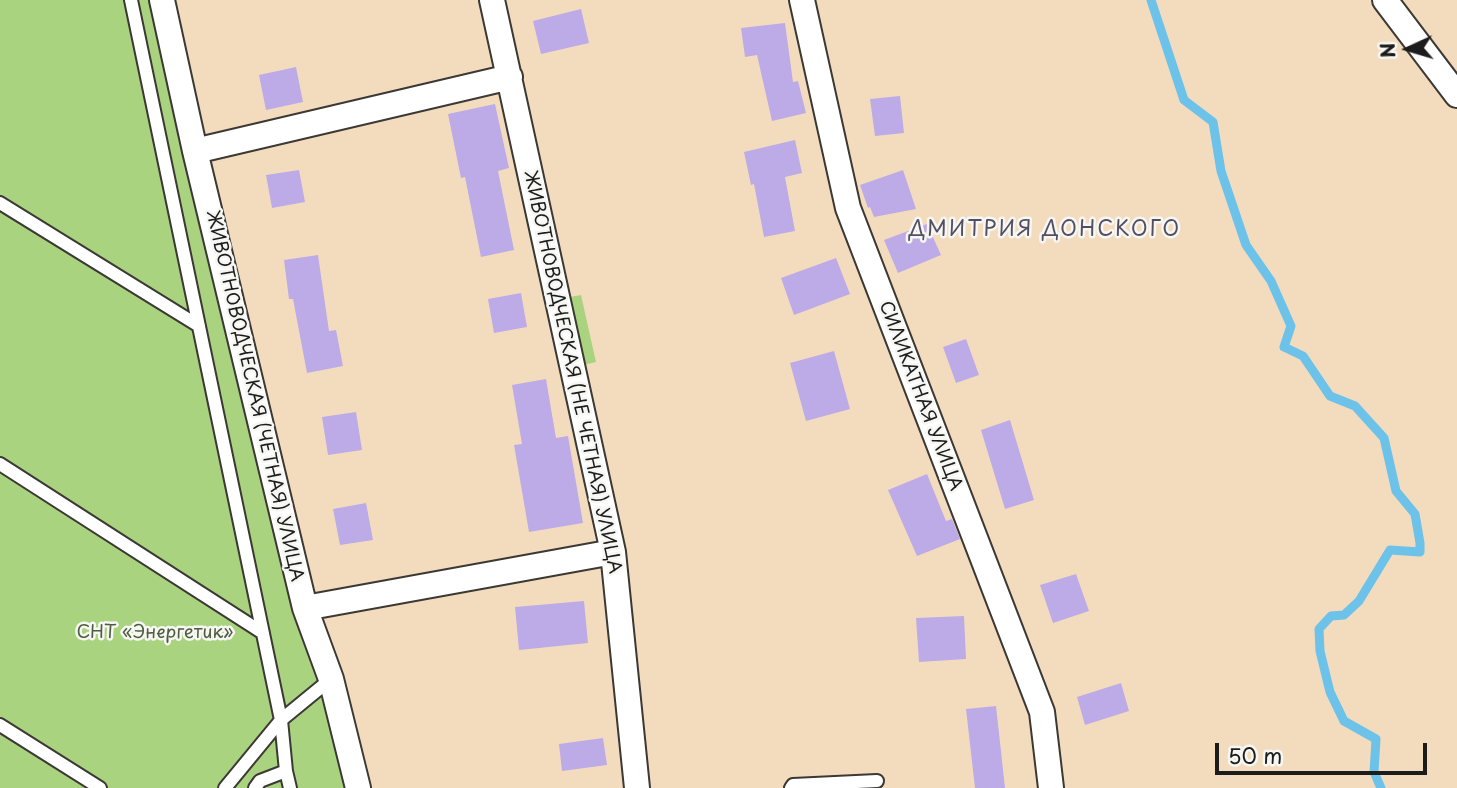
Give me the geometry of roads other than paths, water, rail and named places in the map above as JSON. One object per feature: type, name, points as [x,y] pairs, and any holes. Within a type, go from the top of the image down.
[{"type":"street","name":"ЖИВОТНОВОДЧЕСКАЯ (ЧЕТНАЯ) УЛИЦА","points":[[162,0],[195,150],[305,608],[331,679],[358,788]]},
{"type":"street","name":"ЖИВОТНОВОДЧЕСКАЯ (НЕ ЧЕТНАЯ) УЛИЦА","points":[[492,0],[613,552],[637,788]]},
{"type":"street","name":"СИЛИКАТНАЯ УЛИЦА","points":[[802,0],[848,208],[1042,712],[1051,788]]},
{"type":"street","points":[[1385,0],[1457,95]]},
{"type":"street","points":[[195,150],[510,77]]},
{"type":"street","points":[[305,608],[613,552]]},
{"type":"lane","points":[[131,0],[281,720],[290,788]]},
{"type":"lane","points":[[0,203],[199,326]]},
{"type":"lane","points":[[0,464],[263,633]]},
{"type":"lane","points":[[225,788],[281,720],[331,679]]},
{"type":"lane","points":[[0,725],[100,788]]},
{"type":"lane","points":[[255,788],[260,781],[286,771]]},
{"type":"lane","points":[[791,788],[793,785],[877,782]]},
{"type":"waterway","points":[[1151,0],[1184,100],[1213,122],[1221,171],[1246,245],[1271,281],[1291,326],[1284,347],[1303,356],[1330,396],[1355,406],[1384,438],[1396,491],[1415,514],[1420,552],[1390,550],[1359,601],[1344,615],[1331,616],[1319,629],[1320,651],[1330,692],[1344,721],[1376,739],[1374,772],[1381,788]]},
{"type":"district","name":"ДМИТРИЯ ДОНСКОГО","points":[[1045,230]]},
{"type":"park label","name":"СНТ «Энергетик»","points":[[155,633]]}]
